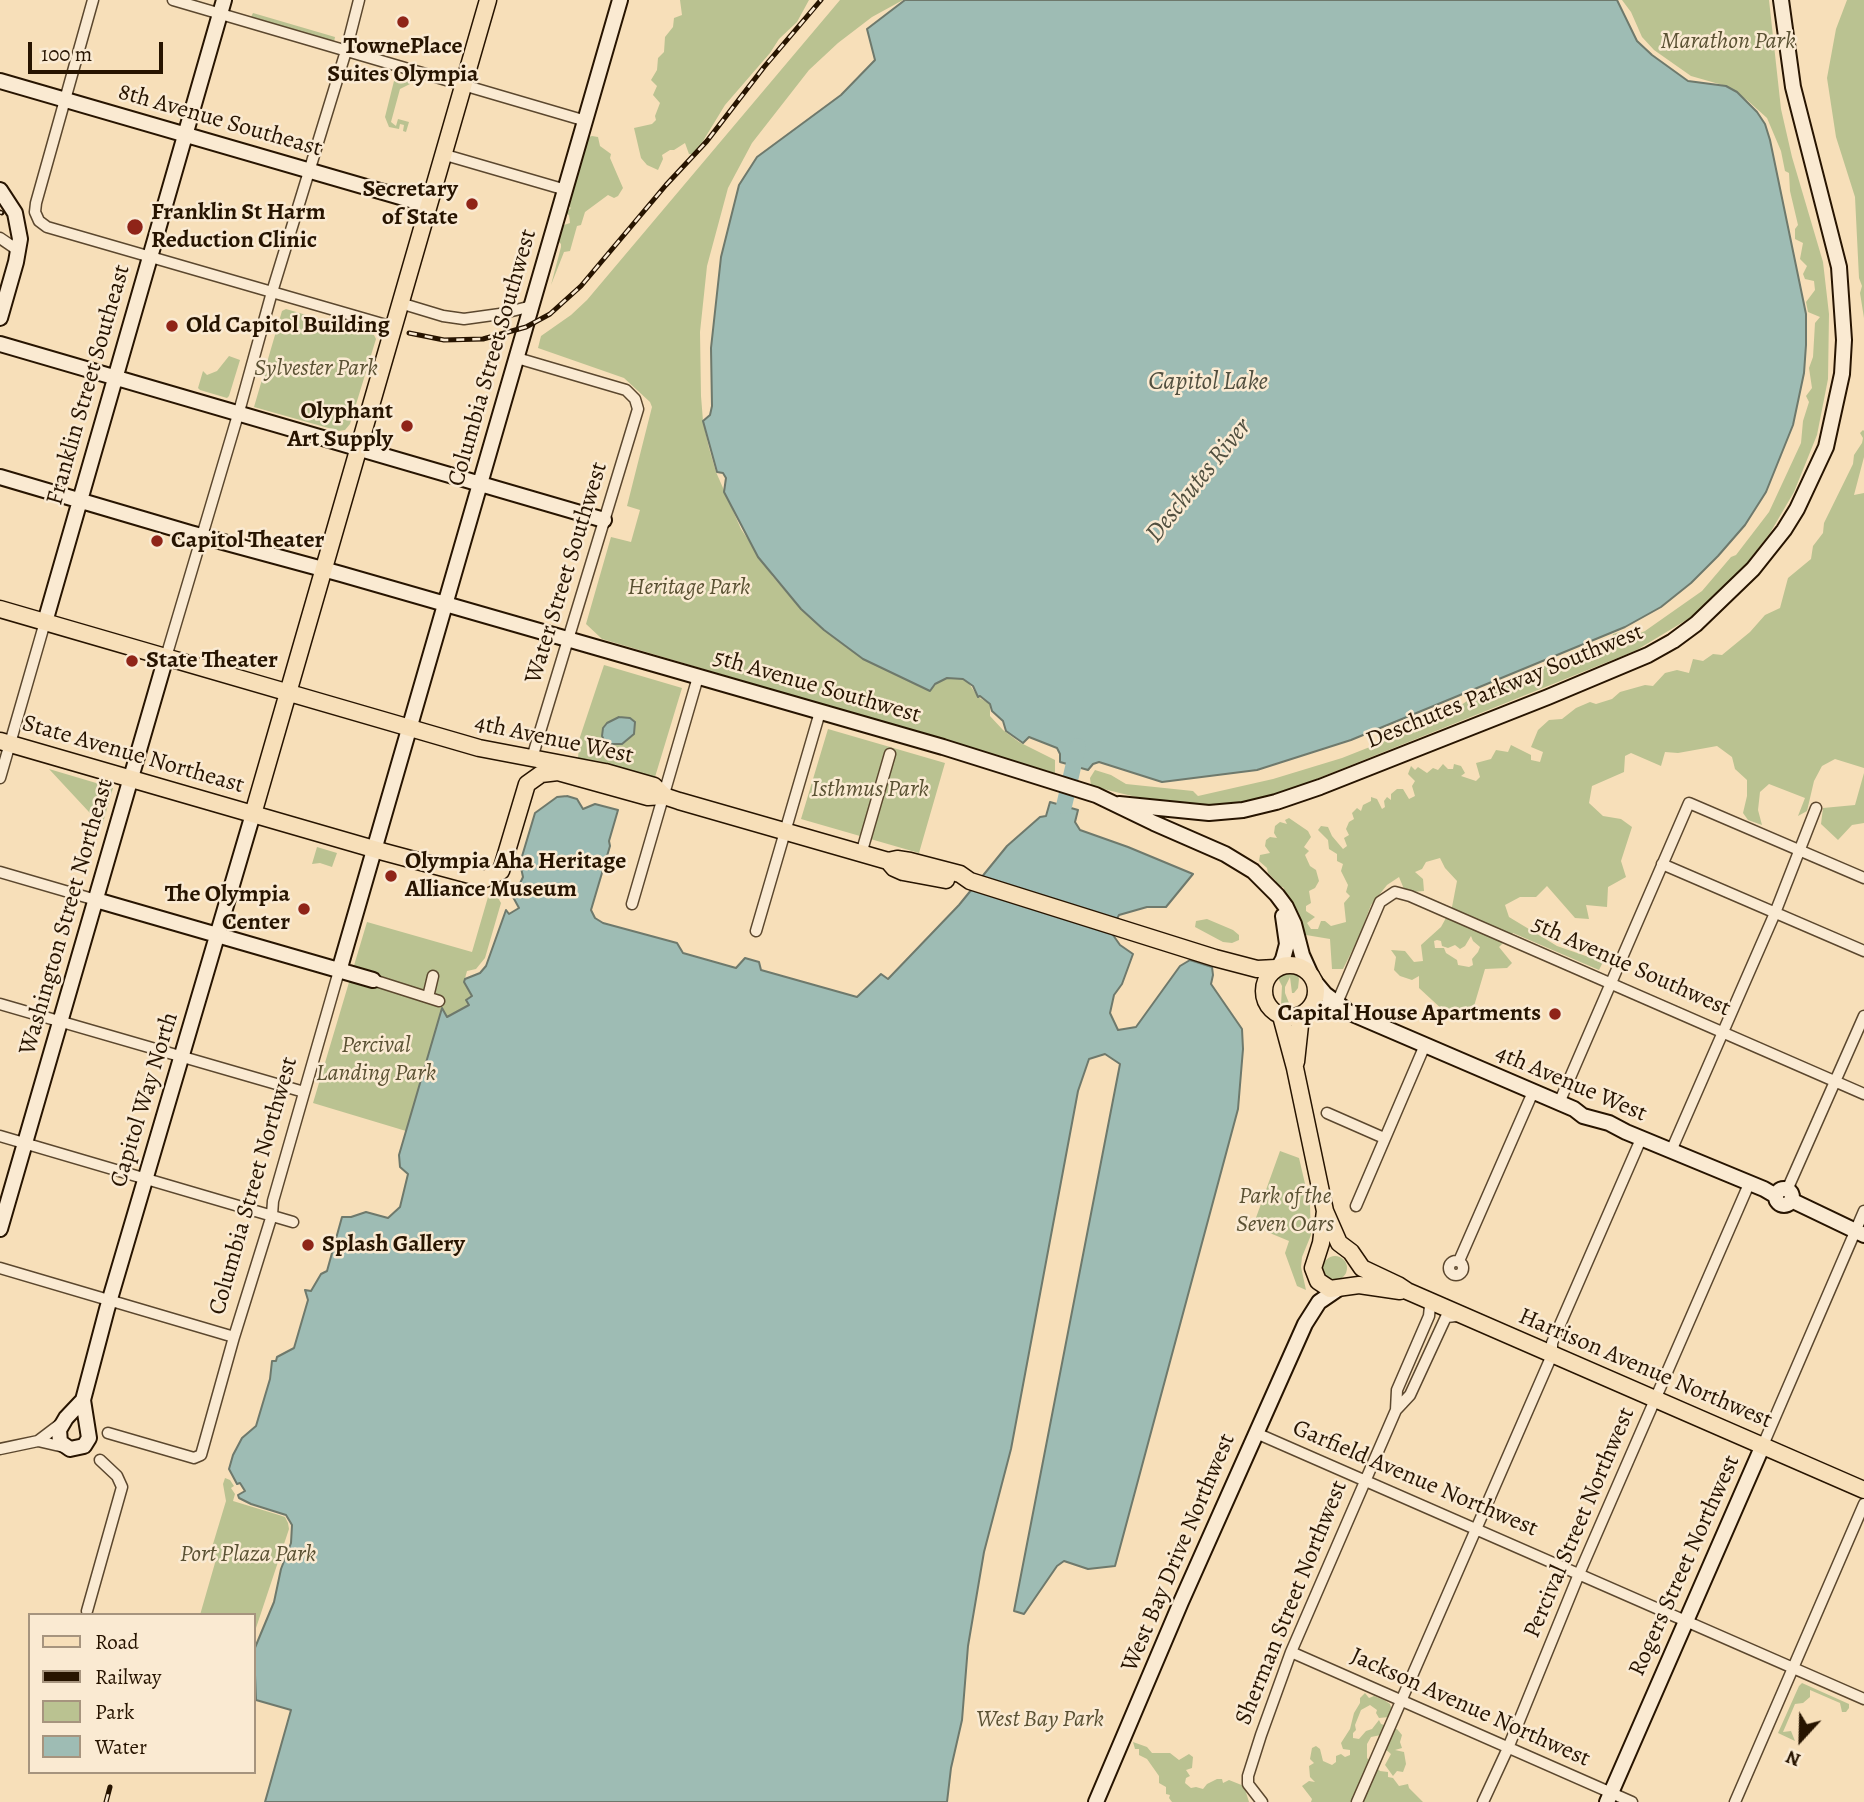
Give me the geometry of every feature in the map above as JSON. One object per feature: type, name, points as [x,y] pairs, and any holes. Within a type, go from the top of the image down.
[{"type":"main road","points":[[253,814],[488,0]]},
{"type":"main road","name":"4th Avenue West","points":[[0,609],[409,728],[511,755],[605,772],[654,786],[664,796],[861,854],[888,861],[910,861],[1267,977]]},
{"type":"main road","name":"State Avenue Northeast","points":[[5,742],[485,879],[492,878],[504,865],[527,784]]},
{"type":"main road","points":[[511,755],[522,764],[527,784],[546,772],[558,772],[648,797],[664,796]]},
{"type":"main road","points":[[1295,1068],[1300,1025],[1316,998],[1313,979],[1299,966],[1291,964],[1267,977],[1273,1011],[1290,1017],[1306,1012]]},
{"type":"main road","points":[[1281,1016],[1295,1068],[1325,1211],[1337,1240],[1350,1252],[1357,1264],[1354,1278],[1341,1288],[1323,1286],[1314,1275],[1314,1260],[1318,1253],[1325,1211]]},
{"type":"main road","points":[[1318,1253],[1330,1245],[1350,1252]]},
{"type":"main road","name":"Harrison Avenue Northwest","points":[[1350,1252],[1366,1270],[1407,1292],[1864,1490]]},
{"type":"main road","name":"Harrison Avenue Northwest","points":[[1341,1288],[1359,1285],[1407,1292]]},
{"type":"street","points":[[93,0],[36,203],[35,212],[39,221],[47,227],[393,327]]},
{"type":"street","points":[[173,0],[222,7],[346,51],[586,121]]},
{"type":"street","points":[[166,657],[359,0]]},
{"type":"street","name":"Columbia Street Southwest","points":[[409,728],[620,0]]},
{"type":"street","name":"Deschutes Parkway Southwest","points":[[1116,804],[1223,812],[1276,802],[1320,787],[1548,698],[1648,655],[1674,641],[1696,624],[1753,569],[1790,519],[1813,478],[1826,447],[1842,374],[1844,340],[1839,267],[1793,87],[1781,0]]},
{"type":"street","name":"Franklin Street Southeast","points":[[45,622],[222,7]]},
{"type":"street","name":"8th Avenue Southeast","points":[[0,81],[428,205]]},
{"type":"street","points":[[442,155],[566,190]]},
{"type":"street","points":[[0,190],[11,204],[20,233],[19,251],[0,318]]},
{"type":"street","points":[[0,238],[19,251]]},
{"type":"street","points":[[400,303],[443,316],[464,319],[532,306]]},
{"type":"street","points":[[0,344],[604,520]]},
{"type":"street","name":"Water Street Southwest","points":[[517,358],[626,390],[635,399],[638,410],[532,758]]},
{"type":"street","name":"5th Avenue Southwest","points":[[0,477],[201,537],[820,712],[1087,792],[1240,862],[1277,895],[1291,916],[1302,956],[1313,979]]},
{"type":"street","points":[[0,778],[5,742],[45,622]]},
{"type":"street","name":"Washington Street Northeast","points":[[0,1229],[166,657]]},
{"type":"street","points":[[632,904],[698,677]]},
{"type":"street","points":[[756,931],[820,712]]},
{"type":"street","name":"Columbia Street Northwest","points":[[108,1433],[194,1458],[201,1455],[272,1215],[273,1201],[409,728]]},
{"type":"street","points":[[861,854],[890,754]]},
{"type":"street","points":[[1559,1103],[1689,803],[1864,878]]},
{"type":"street","points":[[1671,1152],[1775,913],[1816,808]]},
{"type":"street","name":"Capitol Way North","points":[[86,1424],[83,1400],[109,1300],[183,1058],[253,814]]},
{"type":"street","points":[[1662,864],[1864,951]]},
{"type":"street","points":[[0,872],[439,1000]]},
{"type":"street","name":"5th Avenue Southwest","points":[[1343,1007],[1347,979],[1380,902],[1395,892],[1410,896],[1864,1094]]},
{"type":"street","points":[[1267,977],[1283,959],[1287,943],[1277,895]]},
{"type":"street","points":[[428,997],[433,976]]},
{"type":"street","name":"4th Avenue West","points":[[1313,979],[1343,1007],[1583,1116],[1609,1123],[1749,1184],[1785,1195],[1860,1234]]},
{"type":"street","points":[[0,1004],[304,1092]]},
{"type":"street","name":"4th Avenue West","points":[[1306,1012],[1343,1007]]},
{"type":"street","points":[[1785,1195],[1864,1016]]},
{"type":"street","points":[[1356,1206],[1425,1045]]},
{"type":"street","points":[[1459,1261],[1533,1092]]},
{"type":"street","points":[[1327,1113],[1384,1138]]},
{"type":"street","points":[[0,1136],[293,1222]]},
{"type":"street","points":[[1357,1802],[1552,1355],[1552,1342],[1641,1139]]},
{"type":"street","name":"Percival Street Northwest","points":[[1483,1802],[1749,1184]]},
{"type":"street","name":"Rogers Street Northwest","points":[[1609,1798],[1763,1445],[1860,1234],[1864,1211]]},
{"type":"street","points":[[0,1268],[234,1337]]},
{"type":"street","name":"West Bay Drive Northwest","points":[[1305,1324],[1314,1290],[1314,1275]]},
{"type":"street","name":"West Bay Drive Northwest","points":[[1096,1802],[1305,1324],[1319,1301],[1341,1288]]},
{"type":"street","name":"Sherman Street Northwest","points":[[1262,1802],[1248,1784],[1248,1776],[1291,1652],[1396,1410],[1397,1390],[1431,1311],[1428,1301]]},
{"type":"street","points":[[1396,1410],[1410,1395],[1446,1317],[1466,1317]]},
{"type":"street","name":"Capitol Way North","points":[[63,1422],[83,1400]]},
{"type":"street","points":[[0,1449],[38,1441],[63,1422],[75,1418],[86,1424],[90,1433],[87,1443],[80,1448],[66,1448],[38,1441]]},
{"type":"street","points":[[63,1422],[58,1430],[59,1438],[66,1448]]},
{"type":"street","name":"Garfield Avenue Northwest","points":[[1256,1433],[1864,1699]]},
{"type":"street","points":[[87,1611],[121,1491],[120,1480],[100,1460]]},
{"type":"street","points":[[1735,1802],[1864,1504]]},
{"type":"street","name":"Jackson Avenue Northwest","points":[[1291,1652],[1508,1748],[1609,1798],[1632,1802]]},
{"type":"green space","points":[[680,0],[809,0],[797,22],[779,39],[725,105],[700,146],[692,154],[689,154],[685,143],[670,150],[662,155],[658,170],[647,165],[641,158],[634,128],[652,124],[656,120],[660,103],[653,95],[657,86],[651,80],[657,70],[658,58],[664,52],[665,37],[673,27],[674,18],[682,15]]},
{"type":"green space","name":"Heritage Park","points":[[840,0],[903,0],[872,17],[809,70],[752,143],[728,188],[707,266],[700,332],[701,396],[709,448],[716,472],[741,529],[773,577],[801,609],[863,659],[929,691],[940,680],[947,678],[957,677],[968,682],[978,697],[990,704],[990,716],[1003,730],[1019,742],[1055,760],[1055,773],[602,639],[586,624],[611,537],[631,542],[640,510],[627,506],[652,407],[624,378],[538,348],[541,336],[587,300]]},
{"type":"green space","name":"Marathon Park","points":[[1622,0],[1769,0],[1781,109],[1823,262],[1829,314],[1828,379],[1817,435],[1794,492],[1770,533],[1747,563],[1703,610],[1635,651],[1294,788],[1246,804],[1220,807],[1165,804],[1091,786],[1090,778],[1095,770],[1126,784],[1193,791],[1198,796],[1273,779],[1342,758],[1390,739],[1418,727],[1423,719],[1444,717],[1477,694],[1504,688],[1510,678],[1519,678],[1532,668],[1578,661],[1580,656],[1606,649],[1607,642],[1612,642],[1613,634],[1620,632],[1628,638],[1645,631],[1702,591],[1731,557],[1736,555],[1769,512],[1801,443],[1803,421],[1809,402],[1806,396],[1812,388],[1809,368],[1813,357],[1815,323],[1820,317],[1808,312],[1806,302],[1815,290],[1814,281],[1805,279],[1803,274],[1807,266],[1800,259],[1803,243],[1795,239],[1798,225],[1789,173],[1785,171],[1781,151],[1767,118],[1726,86],[1691,76],[1654,50],[1642,37],[1631,12]]},
{"type":"green space","points":[[1847,0],[1864,0],[1864,318],[1860,293],[1862,286],[1859,278],[1855,197],[1836,137],[1827,78],[1836,29]]},
{"type":"green space","points":[[253,13],[335,37],[334,42],[251,17]]},
{"type":"green space","points":[[401,78],[411,81],[400,89],[391,122],[396,126],[398,119],[409,122],[406,132],[403,131],[404,125],[400,124],[399,129],[389,127],[385,117],[394,81]]},
{"type":"green space","points":[[598,137],[600,146],[611,154],[610,158],[623,188],[618,196],[614,198],[608,195],[585,212],[581,225],[577,226],[570,251],[564,252],[551,285],[561,247],[557,240],[561,226],[570,223],[569,215],[565,213],[571,208],[563,201],[585,138]]},
{"type":"green space","name":"Sylvester Park","points":[[286,309],[374,335],[376,339],[350,424],[345,430],[339,431],[254,407],[282,311]]},
{"type":"green space","points":[[229,356],[240,360],[229,396],[227,398],[200,390],[198,388],[203,371],[207,375],[217,371]]},
{"type":"green space","points":[[1864,431],[1864,457],[1854,495],[1864,493],[1864,768],[1835,759],[1822,766],[1814,781],[1807,811],[1798,816],[1805,798],[1769,784],[1760,792],[1758,810],[1762,825],[1748,820],[1743,813],[1747,780],[1735,769],[1732,757],[1717,746],[1678,753],[1665,752],[1661,766],[1631,753],[1625,756],[1624,772],[1592,786],[1589,803],[1603,816],[1621,819],[1632,827],[1621,861],[1626,877],[1608,887],[1607,907],[1586,905],[1589,919],[1575,918],[1547,886],[1536,897],[1520,897],[1505,905],[1509,917],[1557,946],[1603,962],[1599,970],[1513,933],[1499,947],[1512,963],[1507,968],[1485,969],[1474,1006],[1462,1020],[1445,1012],[1419,988],[1419,976],[1412,980],[1400,976],[1394,970],[1396,957],[1391,950],[1405,951],[1414,962],[1423,961],[1421,945],[1441,927],[1452,907],[1457,881],[1440,858],[1426,862],[1422,869],[1415,872],[1423,879],[1424,891],[1412,892],[1404,889],[1399,877],[1387,885],[1371,905],[1343,969],[1332,969],[1330,939],[1300,934],[1299,913],[1290,910],[1290,901],[1283,887],[1275,886],[1276,881],[1259,861],[1260,855],[1270,853],[1265,846],[1266,840],[1270,837],[1277,838],[1274,833],[1275,826],[1280,822],[1287,824],[1285,820],[1289,818],[1308,831],[1311,837],[1304,847],[1309,851],[1305,855],[1310,866],[1316,870],[1319,881],[1315,888],[1309,891],[1311,903],[1306,906],[1306,911],[1315,917],[1307,923],[1311,929],[1318,929],[1321,921],[1331,926],[1346,922],[1344,903],[1350,896],[1346,892],[1348,885],[1341,871],[1343,864],[1337,861],[1337,854],[1329,849],[1328,840],[1318,830],[1321,826],[1328,827],[1343,849],[1347,846],[1344,838],[1349,835],[1346,829],[1354,819],[1352,813],[1357,808],[1361,811],[1363,805],[1371,801],[1371,797],[1377,799],[1382,809],[1387,797],[1391,800],[1391,794],[1397,789],[1403,789],[1409,799],[1415,796],[1412,786],[1415,781],[1408,774],[1411,766],[1427,773],[1433,768],[1438,770],[1443,764],[1448,769],[1453,769],[1454,764],[1461,766],[1465,773],[1461,776],[1476,781],[1480,777],[1476,763],[1491,759],[1496,750],[1508,752],[1511,745],[1531,755],[1531,760],[1540,762],[1543,752],[1531,747],[1538,730],[1549,720],[1562,719],[1576,708],[1590,702],[1596,704],[1612,699],[1620,692],[1645,685],[1653,686],[1665,673],[1677,670],[1689,673],[1693,659],[1703,661],[1713,654],[1722,655],[1750,632],[1765,615],[1780,608],[1788,578],[1811,559],[1813,546],[1823,533],[1824,523],[1862,443],[1860,433]],"holes":[[[1471,936],[1480,947],[1472,959],[1473,965],[1469,967],[1458,965],[1457,960],[1446,953],[1444,948],[1435,948],[1434,941],[1441,941],[1442,946],[1448,948],[1455,945],[1460,949]]]},
{"type":"green space","name":"Heritage Park","points":[[604,665],[682,688],[655,777],[578,758],[580,737]]},
{"type":"green space","name":"Isthmus Park","points":[[828,729],[945,763],[919,853],[801,819]]},
{"type":"green space","points":[[49,769],[113,788],[102,826],[89,812]]},
{"type":"green space","points":[[1864,773],[1864,823],[1852,825],[1838,840],[1821,824],[1823,808],[1855,805]]},
{"type":"green space","points":[[317,847],[337,853],[332,867],[320,863],[312,864]]},
{"type":"green space","name":"Percival Landing Park","points":[[497,896],[501,903],[485,958],[476,969],[467,971],[464,982],[472,997],[469,1005],[447,1017],[442,1009],[406,1131],[313,1103],[367,922],[472,952],[488,897]]},
{"type":"green space","points":[[1207,919],[1233,930],[1239,935],[1239,940],[1232,943],[1223,942],[1195,927],[1196,921]]},
{"type":"green space","points":[[1287,973],[1298,975],[1299,979],[1294,993],[1290,977],[1285,987],[1291,1008],[1281,1005],[1282,986],[1278,978]]},
{"type":"green space","name":"Park of the Seven Oars","points":[[1280,1151],[1299,1158],[1310,1205],[1311,1235],[1301,1267],[1306,1290],[1297,1286],[1285,1253],[1289,1241],[1253,1226]]},
{"type":"green space","points":[[1335,1256],[1344,1259],[1347,1268],[1344,1277],[1335,1280],[1326,1277],[1323,1268],[1326,1259]]},
{"type":"green space","name":"Port Plaza Park","points":[[225,1478],[234,1486],[231,1488],[235,1494],[233,1501],[285,1517],[288,1523],[289,1529],[256,1628],[256,1613],[201,1613],[217,1556],[210,1554],[226,1501],[223,1484]]},
{"type":"green space","points":[[1802,1683],[1849,1704],[1849,1708],[1842,1712],[1840,1703],[1810,1690],[1810,1697],[1803,1703],[1795,1704],[1783,1732],[1791,1731],[1795,1741],[1778,1733]]},
{"type":"green space","points":[[1365,1693],[1369,1698],[1374,1696],[1384,1700],[1390,1704],[1392,1710],[1389,1717],[1379,1718],[1377,1710],[1370,1705],[1361,1710],[1353,1738],[1359,1739],[1379,1720],[1381,1724],[1397,1729],[1402,1735],[1402,1748],[1395,1750],[1404,1752],[1406,1764],[1403,1772],[1397,1771],[1393,1776],[1385,1765],[1391,1754],[1384,1748],[1381,1735],[1371,1737],[1367,1744],[1367,1758],[1380,1771],[1388,1772],[1388,1777],[1393,1778],[1399,1786],[1408,1784],[1423,1802],[1311,1802],[1312,1799],[1302,1786],[1309,1781],[1315,1782],[1310,1777],[1309,1766],[1314,1763],[1310,1759],[1312,1748],[1316,1746],[1320,1749],[1323,1761],[1332,1765],[1336,1762],[1336,1756],[1350,1755],[1350,1750],[1343,1749],[1341,1743],[1350,1729],[1360,1698]]},
{"type":"green space","points":[[1133,1742],[1147,1747],[1152,1753],[1170,1753],[1179,1760],[1189,1754],[1193,1757],[1192,1768],[1186,1770],[1190,1776],[1185,1783],[1191,1788],[1203,1789],[1217,1779],[1222,1779],[1223,1783],[1229,1780],[1244,1786],[1249,1802],[1172,1802],[1170,1795],[1166,1794],[1166,1787],[1159,1783],[1159,1776],[1147,1759],[1139,1755],[1139,1749],[1135,1749]]},
{"type":"water","name":"Capitol Lake","points":[[905,0],[1617,0],[1637,41],[1652,55],[1688,81],[1726,86],[1737,92],[1757,112],[1765,124],[1770,140],[1806,314],[1806,345],[1804,373],[1793,425],[1766,492],[1745,525],[1691,583],[1661,607],[1625,627],[1351,740],[1257,770],[1162,782],[1099,762],[1088,770],[1060,762],[1057,748],[1029,737],[1023,743],[1006,731],[1003,721],[992,711],[990,704],[978,697],[973,686],[963,679],[947,678],[935,684],[930,691],[863,659],[801,609],[758,557],[724,492],[726,478],[723,473],[717,472],[703,421],[710,415],[712,406],[711,348],[721,257],[739,185],[757,157],[841,95],[875,60],[867,29]]},
{"type":"water","points":[[619,717],[630,718],[635,722],[634,734],[622,744],[606,744],[602,736],[603,728]]},
{"type":"water","points":[[557,797],[577,799],[583,809],[595,804],[618,810],[591,910],[595,918],[603,923],[677,943],[683,953],[736,968],[745,958],[759,962],[761,970],[857,997],[881,974],[888,979],[959,905],[1007,846],[1040,817],[1046,816],[1050,802],[1078,810],[1075,822],[1080,830],[1193,874],[1166,907],[1147,907],[1119,915],[1114,924],[1113,935],[1120,945],[1133,954],[1122,984],[1114,995],[1110,1013],[1118,1030],[1136,1027],[1180,966],[1190,960],[1212,967],[1211,984],[1242,1029],[1238,1109],[1115,1566],[1088,1569],[1064,1561],[1057,1566],[1024,1614],[1014,1611],[1120,1064],[1105,1054],[1089,1059],[1078,1091],[1011,1449],[984,1552],[968,1646],[962,1720],[951,1768],[947,1802],[265,1802],[291,1710],[256,1700],[256,1645],[274,1602],[281,1569],[291,1543],[292,1525],[286,1515],[239,1498],[238,1495],[245,1491],[240,1483],[237,1484],[229,1469],[233,1455],[242,1438],[256,1426],[270,1379],[272,1361],[294,1348],[308,1300],[305,1290],[311,1291],[321,1274],[327,1271],[342,1217],[366,1212],[388,1218],[400,1207],[408,1174],[400,1167],[399,1155],[442,1008],[447,1017],[469,1005],[466,1000],[472,996],[465,979],[480,973],[486,966],[506,910],[509,914],[519,908],[513,897],[517,895],[523,877],[520,863],[535,813]]},
{"type":"waterway","name":"Deschutes River","points":[[1064,806],[1078,746]]},
{"type":"railway","points":[[409,333],[444,340],[483,339],[526,327],[550,314],[581,286],[707,141],[764,67],[821,0]]},
{"type":"railway","points":[[106,1802],[110,1787]]},
{"type":"place","name":"TownePlace Suites Olympia","points":[[403,22]]},
{"type":"place","name":"Secretary of State","points":[[472,204]]},
{"type":"place","name":"Franklin St Harm Reduction Clinic","points":[[135,227]]},
{"type":"place","name":"Old Capitol Building","points":[[172,326]]},
{"type":"place","name":"Olyphant Art Supply","points":[[407,426]]},
{"type":"place","name":"Capitol Theater","points":[[157,541]]},
{"type":"place","name":"State Theater","points":[[132,661]]},
{"type":"place","name":"Olympia Aha Heritage Alliance Museum","points":[[391,876]]},
{"type":"place","name":"The Olympia Center","points":[[304,909]]},
{"type":"place","name":"Capital House Apartments","points":[[1555,1014]]},
{"type":"place","name":"Splash Gallery","points":[[308,1245]]},
{"type":"park label","name":"West Bay Park","points":[[1040,1720]]}]
